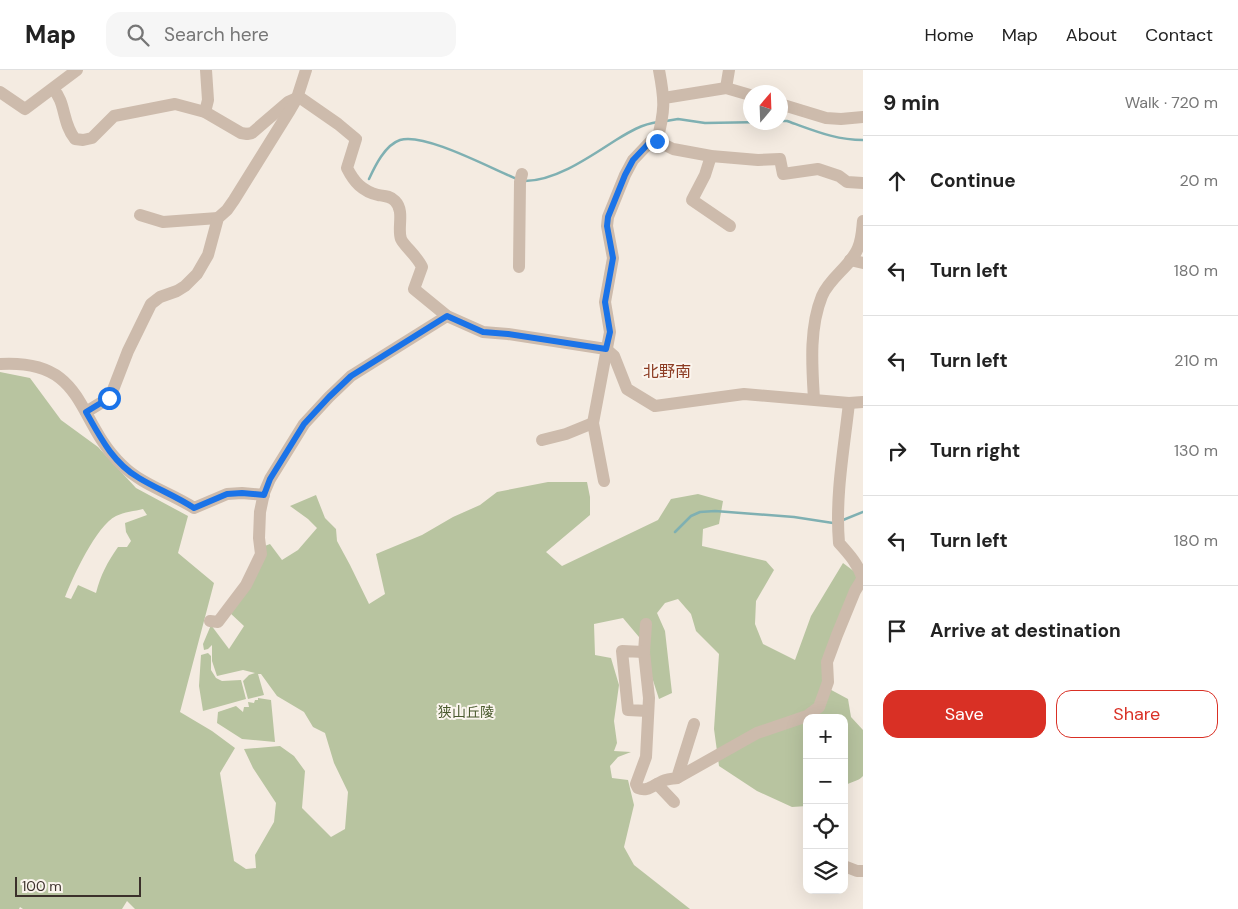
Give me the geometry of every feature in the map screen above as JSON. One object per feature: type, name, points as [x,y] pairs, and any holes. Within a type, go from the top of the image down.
[{"type":"street","points":[[0,92],[25,109],[77,70]]},
{"type":"street","points":[[205,112],[208,100],[206,70]]},
{"type":"street","points":[[86,412],[111,395],[128,351],[151,304],[160,297],[185,286],[197,274],[208,255],[218,218],[234,200],[297,98],[306,70]]},
{"type":"street","points":[[657,141],[663,120],[664,98],[658,70]]},
{"type":"street","points":[[726,88],[729,70]]},
{"type":"street","points":[[664,98],[726,88],[743,93]]},
{"type":"street","points":[[53,89],[59,95],[69,131],[75,139],[83,140],[92,138],[114,116],[175,104],[205,112],[241,133],[247,134],[252,133],[288,102],[297,98],[302,99],[356,139],[347,168],[358,186],[368,192],[388,196],[395,200],[399,206],[401,239],[418,259],[422,267],[414,289],[447,316],[483,332],[606,349],[614,356],[628,390],[655,406],[744,394],[849,403],[863,402]]},
{"type":"street","points":[[788,106],[826,118],[863,117]]},
{"type":"street","points":[[604,481],[593,423],[610,332],[605,302],[613,258],[607,226],[608,217],[633,160],[650,142],[657,141],[673,149],[711,156],[758,160],[780,159],[783,174],[818,169],[839,176],[847,182],[863,183]]},
{"type":"street","points":[[711,156],[705,175],[692,200],[730,226]]},
{"type":"street","points":[[519,267],[521,178]]},
{"type":"street","points":[[140,215],[164,222],[218,218]]},
{"type":"street","points":[[814,399],[814,327],[822,296],[834,277],[858,249],[863,221]]},
{"type":"street","points":[[850,260],[863,263]]},
{"type":"street","points":[[210,621],[218,622],[246,585],[261,554],[259,538],[260,512],[264,495],[270,479],[304,424],[351,376],[447,316]]},
{"type":"street","points":[[0,364],[41,368],[69,384],[77,394],[104,444],[124,467],[139,479],[178,497],[194,508],[227,494],[264,495]]},
{"type":"street","points":[[646,624],[644,652],[649,698],[646,757],[636,784],[642,790],[650,789],[662,780],[677,778],[757,733],[807,716],[819,707],[828,682],[827,662],[836,635],[855,591],[863,578],[860,569],[838,543],[841,472],[849,403]]},
{"type":"street","points":[[542,440],[566,434],[593,423]]},
{"type":"street","points":[[644,652],[622,650],[628,710],[648,711]]},
{"type":"street","points":[[677,778],[694,724]]},
{"type":"street","points":[[656,784],[674,802]]},
{"type":"street","points":[[848,868],[863,871]]},
{"type":"green space","name":"狭山丘陵","points":[[0,372],[30,378],[61,420],[98,447],[136,488],[188,516],[178,553],[214,583],[180,712],[212,731],[235,748],[220,773],[234,861],[246,869],[256,868],[255,855],[274,822],[276,803],[253,768],[244,749],[280,746],[294,756],[305,771],[302,808],[331,837],[345,829],[348,792],[334,763],[325,733],[313,727],[304,712],[277,696],[261,674],[258,674],[264,695],[248,699],[243,681],[249,675],[255,673],[243,670],[217,676],[212,661],[212,645],[204,650],[203,644],[211,625],[229,649],[244,626],[229,612],[262,547],[270,544],[282,560],[298,550],[317,528],[290,506],[316,495],[325,518],[336,529],[337,541],[369,604],[385,594],[376,554],[422,535],[453,517],[480,505],[497,492],[548,482],[587,482],[590,497],[590,515],[546,552],[562,566],[658,520],[671,499],[698,494],[723,501],[719,524],[703,529],[702,546],[766,561],[774,570],[756,601],[755,624],[763,644],[795,660],[811,616],[843,563],[859,575],[822,685],[848,699],[851,717],[863,730],[863,776],[848,785],[848,714],[803,714],[803,806],[792,807],[757,791],[719,766],[714,729],[719,654],[696,631],[691,614],[678,599],[665,603],[657,613],[665,631],[672,693],[659,699],[639,637],[623,618],[594,624],[595,655],[611,658],[619,685],[614,721],[617,743],[614,751],[631,752],[618,757],[610,766],[612,778],[628,780],[634,805],[624,847],[634,865],[690,909],[135,909],[127,901],[122,909],[23,909],[20,907],[19,909],[0,909]],"holes":[[[143,509],[147,515],[125,523],[126,532],[131,541],[127,547],[118,547],[102,574],[96,593],[78,585],[71,599],[65,597],[86,553],[108,522],[116,516]]]},
{"type":"green space","points":[[208,653],[211,656],[211,670],[216,678],[222,681],[241,680],[246,699],[203,711],[199,686],[201,655]]},
{"type":"green space","points":[[258,698],[271,700],[275,742],[242,739],[217,723],[218,712],[236,706],[243,712],[244,707],[249,707],[248,702],[254,703]]},
{"type":"waterway","points":[[666,121],[678,119],[705,123],[743,122]]},
{"type":"waterway","points":[[788,121],[834,136],[863,140]]},
{"type":"waterway","points":[[525,181],[537,180],[561,172],[631,131],[658,122]]},
{"type":"waterway","points":[[369,179],[381,156],[390,146],[400,140],[411,139],[441,146],[517,179]]},
{"type":"waterway","points":[[675,532],[691,516],[700,512],[715,511],[794,517],[833,523]]},
{"type":"waterway","points":[[843,520],[863,512]]},
{"type":"district","name":"北野南","points":[[667,371]]},
{"type":"route","points":[[109,398],[86,412],[111,454],[139,479],[178,497],[194,508],[227,494],[264,495],[270,479],[304,424],[329,397],[351,376],[447,316],[483,332],[606,349],[610,332],[605,302],[613,258],[607,226],[608,217],[633,160],[650,142],[657,141]]}]
